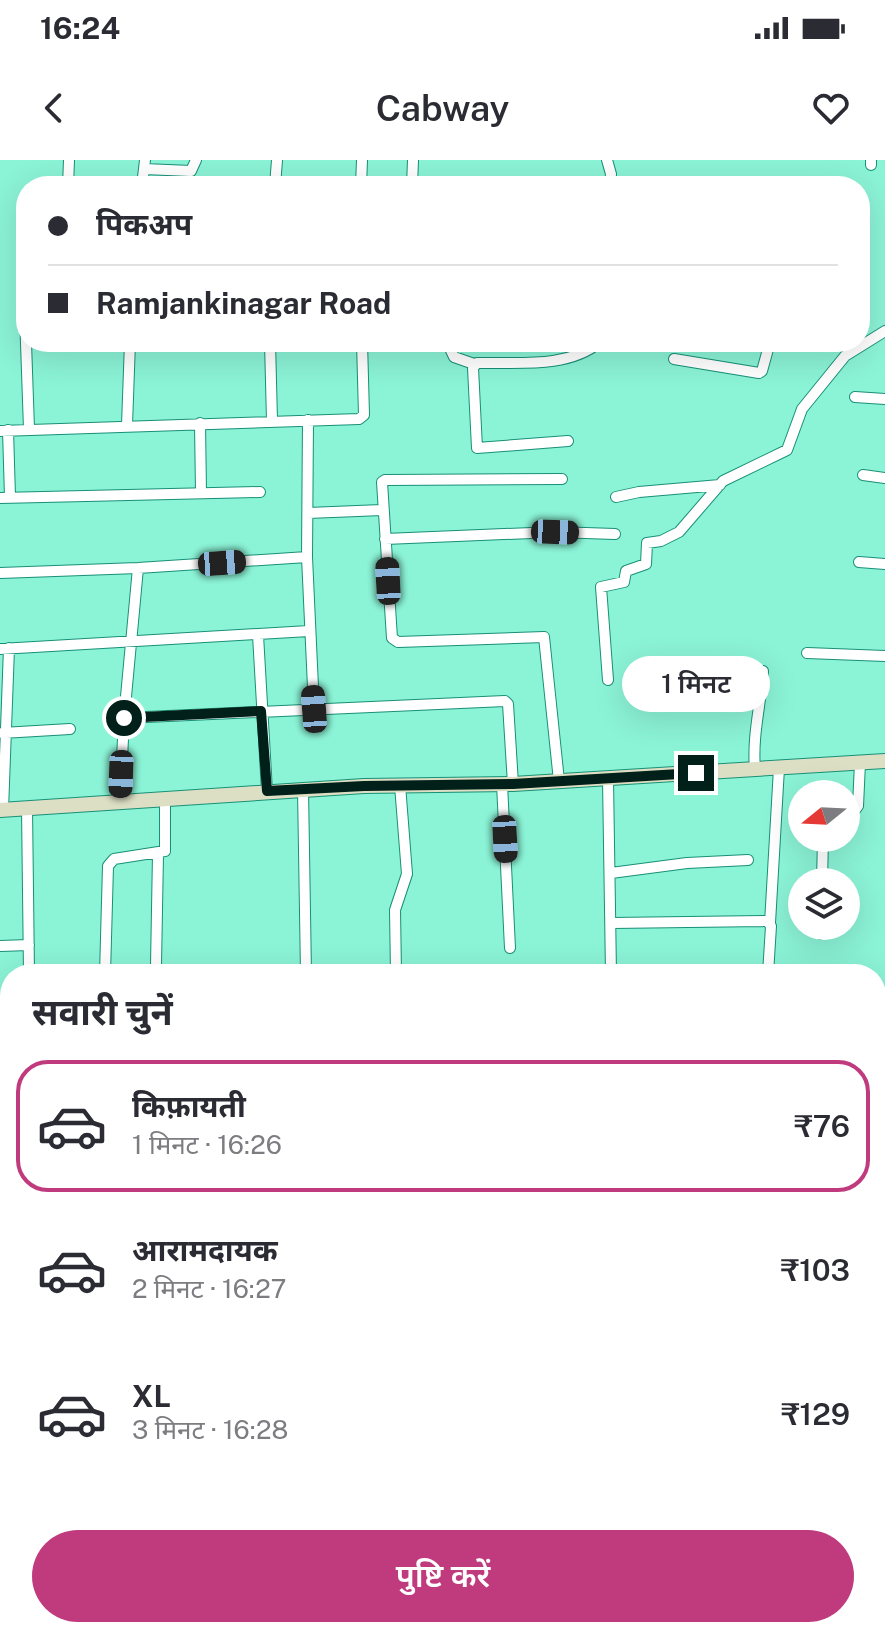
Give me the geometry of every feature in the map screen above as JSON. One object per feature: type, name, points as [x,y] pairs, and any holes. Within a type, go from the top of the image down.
[{"type":"street","points":[[145,164],[191,171],[196,160]]},
{"type":"street","points":[[26,352],[29,429]]},
{"type":"street","points":[[127,425],[130,352]]},
{"type":"street","points":[[270,352],[272,421]]},
{"type":"street","points":[[260,492],[5,498],[4,430],[363,418],[362,352]]},
{"type":"street","points":[[452,352],[454,357],[474,364],[563,360],[583,352]]},
{"type":"street","points":[[674,359],[759,373],[767,352]]},
{"type":"street","points":[[608,680],[601,587],[624,582],[626,571],[646,564],[647,543],[661,541],[679,532],[723,481],[787,450],[802,409],[845,356],[852,352]]},
{"type":"street","points":[[474,364],[477,448],[568,441]]},
{"type":"street","points":[[855,397],[885,399]]},
{"type":"street","points":[[308,420],[307,557],[314,709]]},
{"type":"street","points":[[200,423],[201,493]]},
{"type":"street","points":[[863,475],[885,478]]},
{"type":"street","points":[[559,781],[544,637],[394,641],[382,482],[562,479]]},
{"type":"street","points":[[616,497],[720,485]]},
{"type":"street","points":[[308,513],[382,510]]},
{"type":"street","points":[[385,539],[555,532],[615,534]]},
{"type":"street","points":[[0,573],[307,557]]},
{"type":"street","points":[[859,562],[885,564]]},
{"type":"street","points":[[120,801],[124,718],[138,568]]},
{"type":"street","points":[[309,631],[5,649],[2,810],[303,789],[508,784],[885,761]]},
{"type":"street","points":[[258,635],[267,791]]},
{"type":"street","points":[[807,653],[885,656]]},
{"type":"street","points":[[755,769],[754,733],[761,705],[763,671]]},
{"type":"street","points":[[124,718],[507,701],[510,948]]},
{"type":"street","points":[[3,733],[70,729]]},
{"type":"street","points":[[859,780],[860,763]]},
{"type":"street","points":[[768,964],[779,768]]},
{"type":"street","points":[[608,779],[611,964]]},
{"type":"street","points":[[396,964],[395,910],[407,874],[400,785]]},
{"type":"street","points":[[303,789],[306,964]]},
{"type":"street","points":[[105,964],[110,861],[165,851],[165,798]]},
{"type":"street","points":[[27,808],[29,964]]},
{"type":"street","points":[[156,964],[158,854]]},
{"type":"street","points":[[611,873],[687,863],[748,860]]},
{"type":"street","points":[[612,923],[770,923]]},
{"type":"street","points":[[0,946],[29,945]]},
{"type":"route","points":[[124,718],[261,711],[267,791],[513,784],[696,773]]}]
